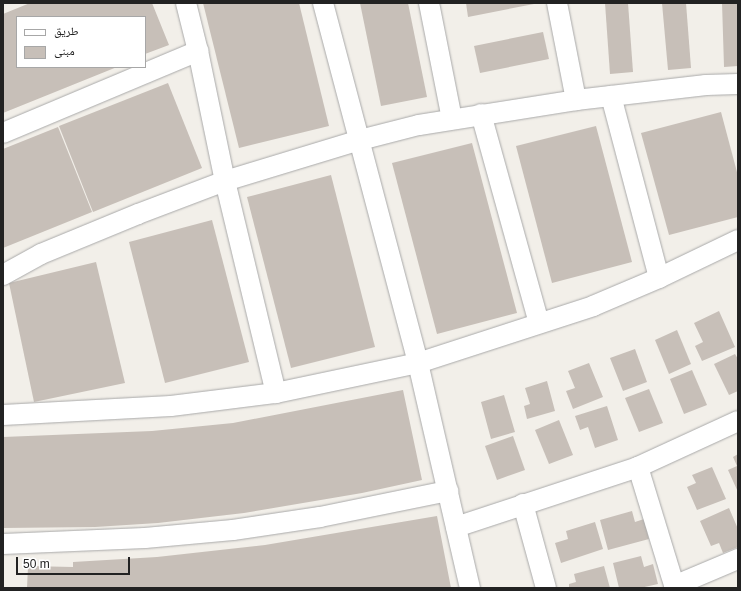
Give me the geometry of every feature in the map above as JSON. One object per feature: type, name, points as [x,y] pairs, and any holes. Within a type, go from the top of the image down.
[{"type":"street","points":[[186,3],[198,51],[225,181],[276,393]]},
{"type":"street","points":[[323,3],[418,363],[470,588]]},
{"type":"street","points":[[429,3],[452,119]]},
{"type":"street","points":[[557,3],[576,100]]},
{"type":"street","points":[[3,133],[198,51]]},
{"type":"street","points":[[3,275],[41,254],[138,214],[225,181],[360,140],[419,125],[481,114],[576,100],[706,85],[738,84]]},
{"type":"street","points":[[611,96],[659,278]]},
{"type":"street","points":[[481,114],[539,323]]},
{"type":"street","points":[[3,415],[171,406],[276,393],[418,363],[593,306],[659,278],[738,240]]},
{"type":"street","points":[[456,526],[638,467],[738,421]]},
{"type":"street","points":[[638,467],[675,587],[738,559]]},
{"type":"street","points":[[3,544],[137,539],[233,530],[320,517],[448,492]]},
{"type":"street","points":[[523,504],[546,588]]},
{"type":"building","points":[[30,3],[152,3],[169,45],[146,54],[146,16],[16,16],[16,68],[115,68],[3,113],[3,14]]},
{"type":"building","points":[[203,3],[299,3],[329,126],[239,148]]},
{"type":"building","points":[[360,3],[408,3],[427,97],[381,106]]},
{"type":"building","points":[[466,3],[534,3],[534,4],[468,17]]},
{"type":"building","points":[[605,3],[628,3],[633,72],[610,74]]},
{"type":"building","points":[[662,3],[686,3],[691,68],[668,70]]},
{"type":"building","points":[[722,3],[738,3],[738,66],[724,67]]},
{"type":"building","points":[[543,32],[549,59],[480,73],[474,46]]},
{"type":"building","points":[[168,83],[202,168],[93,212],[59,126]]},
{"type":"building","points":[[721,112],[738,176],[738,217],[669,235],[641,133]]},
{"type":"building","points":[[596,126],[632,262],[552,283],[516,146]]},
{"type":"building","points":[[58,127],[92,212],[3,248],[3,149]]},
{"type":"building","points":[[472,143],[517,313],[437,334],[392,163]]},
{"type":"building","points":[[331,175],[375,347],[291,368],[247,197]]},
{"type":"building","points":[[212,220],[249,362],[165,383],[129,242]]},
{"type":"building","points":[[96,262],[125,383],[34,402],[9,283]]},
{"type":"building","points":[[719,311],[735,347],[702,361],[695,346],[703,342],[694,323]]},
{"type":"building","points":[[677,330],[691,364],[669,374],[655,340]]},
{"type":"building","points":[[635,349],[647,382],[623,391],[610,358]]},
{"type":"building","points":[[735,354],[738,359],[738,391],[729,395],[714,364]]},
{"type":"building","points":[[589,363],[603,397],[573,409],[566,391],[575,388],[568,371]]},
{"type":"building","points":[[692,370],[707,405],[684,414],[670,379]]},
{"type":"building","points":[[547,381],[555,411],[527,419],[524,406],[530,404],[525,388]]},
{"type":"building","points":[[649,389],[663,423],[639,432],[625,398]]},
{"type":"building","points":[[403,390],[422,480],[362,493],[244,513],[158,523],[95,527],[3,528],[3,437],[152,431],[233,423]]},
{"type":"building","points":[[504,395],[515,432],[491,439],[481,402]]},
{"type":"building","points":[[607,406],[618,440],[595,448],[588,427],[580,430],[575,416]]},
{"type":"building","points":[[559,420],[573,455],[549,464],[535,430]]},
{"type":"building","points":[[513,436],[525,470],[497,480],[485,446]]},
{"type":"building","points":[[738,454],[738,492],[728,470],[737,466],[733,457]]},
{"type":"building","points":[[712,467],[726,499],[697,510],[687,487],[696,483],[692,475]]},
{"type":"building","points":[[729,508],[738,529],[738,547],[723,553],[719,543],[711,546],[700,521]]},
{"type":"building","points":[[632,511],[635,522],[644,519],[649,539],[608,550],[600,520]]},
{"type":"building","points":[[437,516],[451,588],[27,588],[28,566],[73,567],[73,562],[157,557],[265,545]]},
{"type":"building","points":[[595,522],[603,549],[561,563],[555,543],[568,539],[566,531]]},
{"type":"building","points":[[641,556],[644,567],[653,564],[658,584],[640,588],[619,588],[613,563]]},
{"type":"building","points":[[604,566],[610,588],[569,588],[569,584],[576,582],[574,574]]}]
